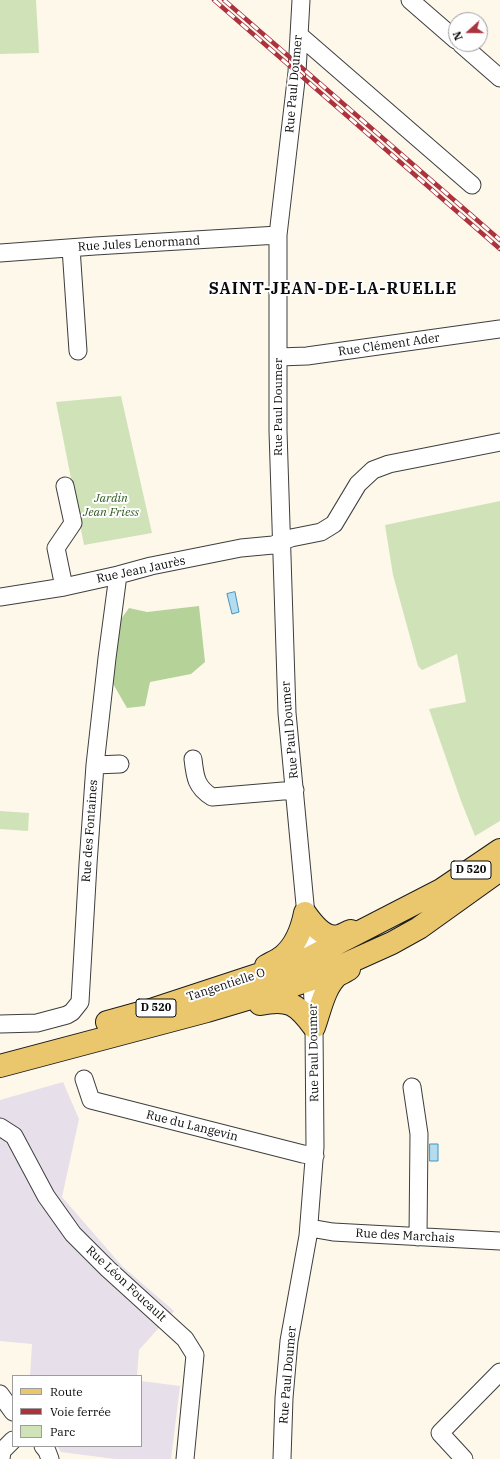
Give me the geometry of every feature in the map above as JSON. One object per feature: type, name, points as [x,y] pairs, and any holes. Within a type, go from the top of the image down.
[{"type":"main road","name":"D 520","points":[[441,890],[500,850]]},
{"type":"main road","name":"D 520","points":[[314,1027],[326,993],[338,976],[419,928],[500,870]]},
{"type":"main road","points":[[305,913],[313,926],[321,932],[338,937],[441,890]]},
{"type":"main road","name":"Tangentielle O","points":[[0,1051],[33,1044],[154,1009],[243,979],[311,968],[441,890]]},
{"type":"main road","points":[[243,979],[283,956],[291,947],[303,926],[305,913]]},
{"type":"main road","name":"D 520","points":[[311,968],[392,943]]},
{"type":"main road","name":"Tangentielle O","points":[[0,1066],[207,1011],[224,1001],[289,979],[301,973],[306,968],[311,968]]},
{"type":"main road","name":"D 520","points":[[156,1024],[175,1023],[270,1002],[281,1001],[293,1005],[302,1011],[314,1027]]},
{"type":"street","name":"Rue Paul Doumer","points":[[282,1459],[284,1398],[289,1340],[310,1228],[315,1156],[314,1027],[311,968],[287,713],[278,431],[278,235],[294,94],[301,0]]},
{"type":"street","points":[[410,0],[448,33]]},
{"type":"street","points":[[299,35],[472,185]]},
{"type":"street","points":[[470,52],[500,78]]},
{"type":"street","name":"Rue Jules Lenormand","points":[[0,253],[278,235]]},
{"type":"street","points":[[71,248],[78,351]]},
{"type":"street","name":"Rue Clément Ader","points":[[279,357],[307,356],[500,329]]},
{"type":"street","name":"Rue Jean Jaurès","points":[[0,597],[64,586],[118,575],[151,566],[241,548],[273,545],[291,538],[321,532],[334,524],[358,484],[373,470],[389,464],[500,442]]},
{"type":"street","points":[[64,586],[56,548],[73,523],[65,486]]},
{"type":"street","name":"Rue des Fontaines","points":[[0,1024],[37,1023],[67,1015],[72,1012],[80,1002],[95,766],[118,575]]},
{"type":"street","points":[[193,759],[196,780],[204,792],[212,797],[295,790]]},
{"type":"street","points":[[95,766],[120,764]]},
{"type":"street","name":"Rue du Langevin","points":[[84,1079],[91,1100],[315,1156]]},
{"type":"street","points":[[412,1087],[419,1134],[418,1237]]},
{"type":"street","name":"Rue Léon Foucault","points":[[0,1127],[14,1136],[46,1196],[73,1234],[108,1269],[185,1339],[195,1355],[185,1459]]},
{"type":"street","name":"Rue des Marchais","points":[[310,1228],[333,1232],[500,1242]]},
{"type":"street","points":[[464,1459],[440,1433],[500,1372]]},
{"type":"street","points":[[0,1394],[12,1411]]},
{"type":"street","points":[[44,1447],[50,1459]]},
{"type":"shaded area","points":[[63,1082],[79,1119],[62,1197],[122,1266],[174,1311],[139,1350],[137,1375],[30,1375],[32,1344],[0,1341],[0,1100]]},
{"type":"shaded area","points":[[142,1381],[180,1386],[171,1459],[115,1459],[61,1452],[58,1447],[142,1447]]},
{"type":"green space","points":[[0,0],[36,0],[39,53],[0,54]]},
{"type":"green space","name":"Jardin Jean Friess","points":[[121,396],[152,533],[84,545],[56,402]]},
{"type":"green space","points":[[500,501],[500,821],[475,836],[461,801],[429,709],[466,702],[457,654],[422,670],[418,666],[393,575],[385,525]]},
{"type":"green space","points":[[199,606],[205,662],[191,674],[150,682],[145,706],[127,708],[112,682],[121,619],[129,608],[147,612]]},
{"type":"green space","points":[[0,811],[29,813],[28,831],[0,829]]},
{"type":"water","points":[[235,592],[239,612],[232,614],[227,594]]},
{"type":"water","points":[[430,1144],[438,1144],[438,1161],[430,1161]]},
{"type":"railway","points":[[214,0],[500,249]]},
{"type":"railway","points":[[224,0],[500,240]]},
{"type":"district","name":"SAINT-JEAN-DE-LA-RUELLE","points":[[333,289]]}]
